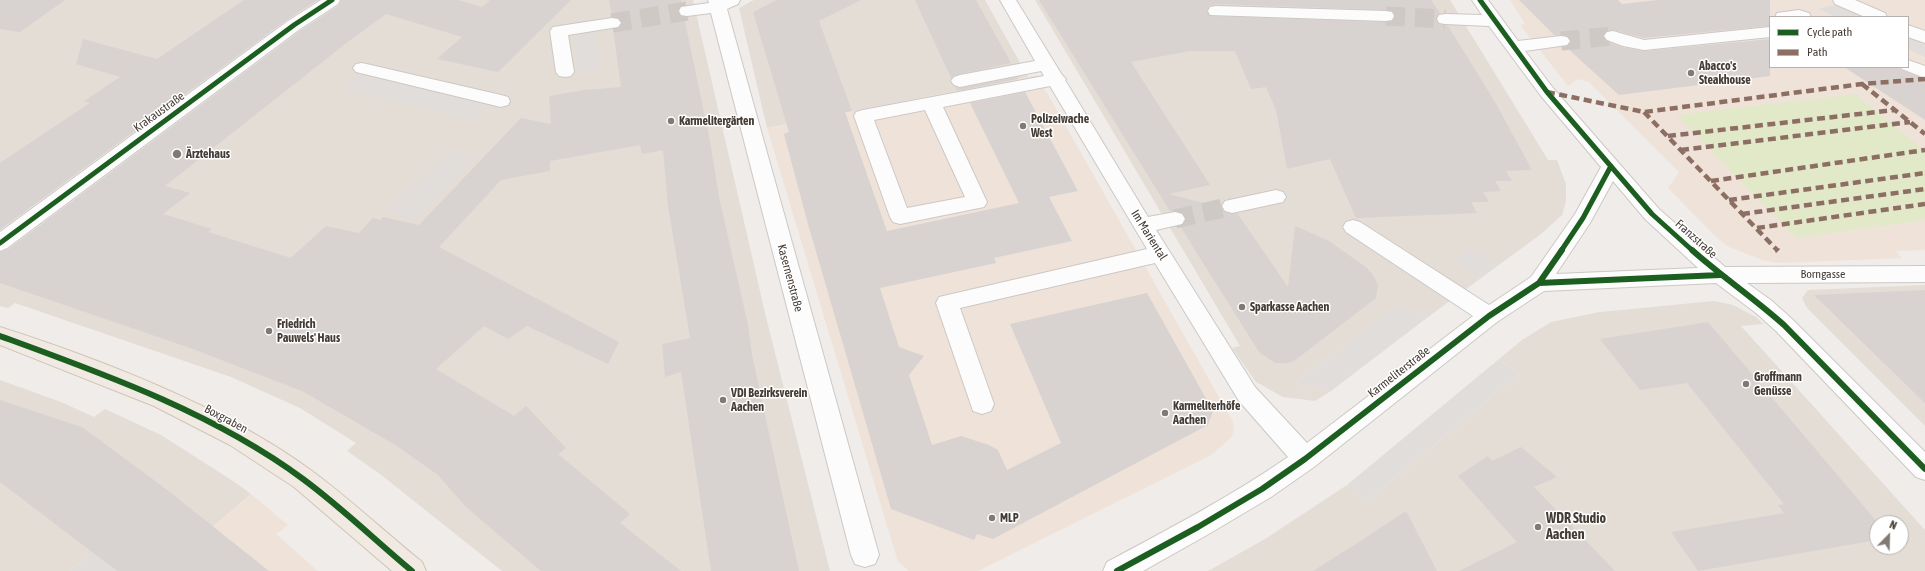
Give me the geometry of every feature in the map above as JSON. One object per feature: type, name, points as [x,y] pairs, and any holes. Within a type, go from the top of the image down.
[{"type":"main road","name":"Boxgraben","points":[[0,336],[84,367],[163,399],[239,438],[303,479],[412,571]]},
{"type":"street","name":"Krakaustraße","points":[[0,243],[294,25],[332,0]]},
{"type":"street","name":"Im Mariental","points":[[1008,0],[1143,226],[1247,394],[1305,459]]},
{"type":"street","name":"Franzstraße","points":[[1480,0],[1512,47],[1547,92],[1652,214],[1720,275],[1764,307],[1784,325],[1925,469]]},
{"type":"street","points":[[1840,0],[1877,16]]},
{"type":"street","points":[[687,11],[722,2]]},
{"type":"street","name":"Kasernenstraße","points":[[722,2],[865,555]]},
{"type":"street","points":[[1216,11],[1386,16]]},
{"type":"street","points":[[1769,18],[1613,36],[1629,42],[1644,45],[1769,32]]},
{"type":"street","points":[[1445,19],[1494,21]]},
{"type":"street","points":[[565,72],[559,31],[612,23]]},
{"type":"street","points":[[1909,30],[1925,38]]},
{"type":"street","points":[[1653,31],[1666,43]]},
{"type":"street","points":[[1512,47],[1561,41]]},
{"type":"street","points":[[1909,65],[1925,73]]},
{"type":"street","points":[[362,68],[501,101]]},
{"type":"street","points":[[960,81],[1052,72]]},
{"type":"street","points":[[932,104],[977,202],[900,217],[863,116],[932,104],[1052,72]]},
{"type":"street","points":[[1539,283],[1583,218],[1610,166]]},
{"type":"street","points":[[1232,206],[1276,197]]},
{"type":"street","points":[[1143,226],[1175,219]]},
{"type":"street","points":[[1353,227],[1489,316]]},
{"type":"street","points":[[982,404],[947,303],[1160,254]]},
{"type":"street","name":"Borngasse","points":[[1720,275],[1925,274]]},
{"type":"street","points":[[1539,283],[1720,275]]},
{"type":"street","name":"Karmeliterstraße","points":[[1117,571],[1198,527],[1305,459],[1489,316],[1539,283]]},
{"type":"shaded area","points":[[0,0],[310,0],[0,225]]},
{"type":"shaded area","points":[[348,0],[693,0],[765,313],[830,571],[502,571],[380,474],[347,451],[356,443],[300,408],[231,377],[15,303],[8,308],[0,306],[0,255],[313,24]]},
{"type":"shaded area","points":[[754,0],[985,0],[1028,77],[767,128],[739,8]]},
{"type":"shaded area","points":[[1035,0],[1450,0],[1548,160],[1557,160],[1566,184],[1566,201],[1562,215],[1541,234],[1428,317],[1396,308],[1296,383],[1331,391],[1315,401],[1283,397],[1256,382],[1232,348],[1240,346]]},
{"type":"shaded area","points":[[1510,0],[1925,0],[1925,250],[1896,251],[1902,258],[1779,263],[1762,260],[1729,247],[1717,238],[1668,188],[1679,172],[1589,82],[1578,79],[1568,86],[1520,25],[1525,24]]},
{"type":"shaded area","points":[[1835,5],[1861,16],[1834,16],[1818,9]]},
{"type":"shaded area","points":[[595,29],[599,68],[578,73],[574,33]]},
{"type":"shaded area","points":[[1909,37],[1925,45],[1925,57],[1909,49]]},
{"type":"shaded area","points":[[359,75],[490,104],[475,120],[343,89]]},
{"type":"shaded area","points":[[1037,75],[1233,422],[1234,430],[1231,438],[1211,455],[978,571],[909,571],[898,562],[767,128]]},
{"type":"shaded area","points":[[448,152],[475,158],[414,220],[386,212]]},
{"type":"shaded area","points":[[1470,248],[1497,265],[1480,278],[1454,261]]},
{"type":"shaded area","points":[[1925,285],[1925,426],[1807,308],[1802,298],[1808,290]]},
{"type":"shaded area","points":[[1714,301],[1733,305],[1756,317],[1763,324],[1741,326],[1925,530],[1925,571],[1208,571],[1265,539],[1347,485],[1366,502],[1519,374],[1499,359],[1522,340],[1551,322],[1600,312]]},
{"type":"shaded area","points":[[1396,307],[1428,317],[1331,391],[1296,383]]},
{"type":"shaded area","points":[[1499,359],[1519,374],[1366,502],[1347,485]]},
{"type":"shaded area","points":[[0,380],[61,402],[94,417],[105,409],[161,435],[251,494],[161,571],[93,552],[70,571],[0,571]]},
{"type":"shaded area","points":[[251,494],[288,525],[276,534],[318,571],[161,571]]},
{"type":"shaded area","points":[[93,552],[117,571],[70,571]]},
{"type":"green space","points":[[1855,94],[1925,151],[1925,220],[1796,238],[1676,115]]},
{"type":"building","points":[[0,0],[65,0],[20,32],[0,29]]},
{"type":"building","points":[[244,0],[318,0],[287,20],[0,230],[0,163],[90,103],[84,101],[120,77],[76,64],[83,39],[157,59]]},
{"type":"building","points":[[341,0],[458,0],[482,7],[490,0],[571,0],[498,72],[437,59],[462,37],[386,14],[349,41],[165,186],[190,193],[163,214],[212,229],[208,232],[291,258],[326,226],[359,233],[373,218],[380,220],[383,217],[419,225],[521,118],[551,124],[549,96],[584,90],[621,87],[613,29],[619,28],[622,23],[618,18],[612,17],[609,0],[681,0],[682,5],[678,12],[680,16],[684,17],[710,141],[719,197],[748,325],[752,355],[799,571],[711,571],[681,372],[665,377],[662,344],[690,338],[668,206],[663,150],[642,154],[640,145],[550,161],[550,171],[501,180],[439,247],[619,342],[608,364],[527,326],[508,339],[484,326],[436,369],[514,416],[526,406],[566,448],[558,454],[630,514],[620,523],[681,571],[541,571],[466,507],[438,475],[397,446],[304,392],[193,349],[0,283],[0,252],[8,249],[301,30],[339,5]]},
{"type":"building","points":[[777,0],[861,0],[819,21],[852,111],[845,112],[887,231],[1019,203],[970,103],[1025,92],[1078,191],[1049,197],[1072,241],[994,258],[996,263],[880,288],[899,347],[924,356],[909,375],[932,445],[961,436],[989,445],[998,450],[1007,470],[1061,443],[1010,324],[1147,293],[1213,411],[1208,425],[993,539],[977,534],[974,540],[891,509],[808,224],[784,134],[789,132],[753,12]]},
{"type":"building","points":[[915,0],[976,0],[1011,63],[960,74],[951,78]]},
{"type":"building","points":[[1039,0],[1431,0],[1440,13],[1436,18],[1438,24],[1448,26],[1495,102],[1532,170],[1506,171],[1512,181],[1495,181],[1501,191],[1483,192],[1489,202],[1471,202],[1477,213],[1356,218],[1330,159],[1287,169],[1276,110],[1266,87],[1251,89],[1235,51],[1190,51],[1131,62],[1210,185],[1169,194],[1222,208],[1225,212],[1232,214],[1237,213],[1288,287],[1295,226],[1329,241],[1367,268],[1373,275],[1378,285],[1376,298],[1294,361],[1286,363],[1275,363],[1259,352],[1180,226],[1183,225],[1186,220],[1183,213],[1170,211]],"holes":[[[1216,4],[1393,11],[1395,17],[1392,21],[1210,16],[1207,12],[1209,6]]]},
{"type":"building","points":[[1519,0],[1618,0],[1622,4],[1658,0],[1770,0],[1769,26],[1644,38],[1613,30],[1606,31],[1602,36],[1606,41],[1622,47],[1644,51],[1769,39],[1770,76],[1619,95],[1566,47],[1572,41],[1568,36],[1554,35]]},
{"type":"building","points":[[1846,68],[1899,68],[1925,79],[1925,120]]},
{"type":"building","points":[[1017,77],[1018,79],[957,91],[955,87],[960,88]]},
{"type":"building","points":[[1925,290],[1925,403],[1814,295]]},
{"type":"building","points":[[1708,322],[1871,515],[1869,515],[1869,541],[1698,571],[1671,532],[1784,513],[1778,505],[1784,504],[1687,383],[1640,390],[1600,339]]},
{"type":"building","points":[[0,400],[82,427],[166,489],[269,571],[117,571],[0,482]]},
{"type":"building","name":"WDR Studio Aachen","points":[[1521,447],[1557,477],[1534,487],[1615,571],[1459,571],[1517,542],[1458,476],[1488,456],[1492,461]]},
{"type":"building","points":[[1406,511],[1437,571],[1313,571],[1356,544]]},
{"type":"tunnel","points":[[612,23],[687,11]]},
{"type":"tunnel","points":[[1386,16],[1445,19]]},
{"type":"tunnel","points":[[1561,41],[1613,36]]},
{"type":"tunnel","points":[[1175,219],[1232,206]]},
{"type":"marked path","points":[[1547,92],[1644,112],[1862,84],[1925,79]]},
{"type":"marked path","points":[[1862,84],[1925,134]]},
{"type":"marked path","points":[[1668,136],[1894,110]]},
{"type":"marked path","points":[[1644,112],[1778,251]]},
{"type":"marked path","points":[[1681,150],[1910,122]]},
{"type":"marked path","points":[[1711,181],[1925,150]]},
{"type":"marked path","points":[[1729,200],[1925,173]]},
{"type":"marked path","points":[[1742,214],[1925,189]]},
{"type":"marked path","points":[[1757,228],[1925,204]]},
{"type":"cycle path","points":[[0,243],[294,25],[332,0]]},
{"type":"cycle path","points":[[1480,0],[1547,92],[1652,214],[1720,275],[1764,307],[1784,325],[1925,469]]},
{"type":"cycle path","points":[[1539,283],[1583,218],[1611,166]]},
{"type":"cycle path","points":[[1117,571],[1198,527],[1262,489],[1305,459],[1489,316],[1539,283],[1720,275]]},
{"type":"cycle path","points":[[0,336],[84,367],[163,399],[239,438],[303,479],[412,571]]},
{"type":"place","name":"Abacco's Steakhouse","points":[[1691,73]]},
{"type":"place","name":"Karmelitergärten","points":[[671,121]]},
{"type":"place","name":"Polizeiwache West","points":[[1023,126]]},
{"type":"place","name":"Ärztehaus","points":[[177,154]]},
{"type":"place","name":"Sparkasse Aachen","points":[[1242,307]]},
{"type":"place","name":"Friedrich Pauwels' Haus","points":[[269,331]]},
{"type":"place","name":"Groffmann Genüsse","points":[[1746,384]]},
{"type":"place","name":"VDI Bezirksverein Aachen","points":[[723,400]]},
{"type":"place","name":"Karmeliterhöfe Aachen","points":[[1165,413]]},
{"type":"place","name":"MLP","points":[[992,518]]},
{"type":"place","name":"WDR Studio Aachen","points":[[1538,527]]}]
